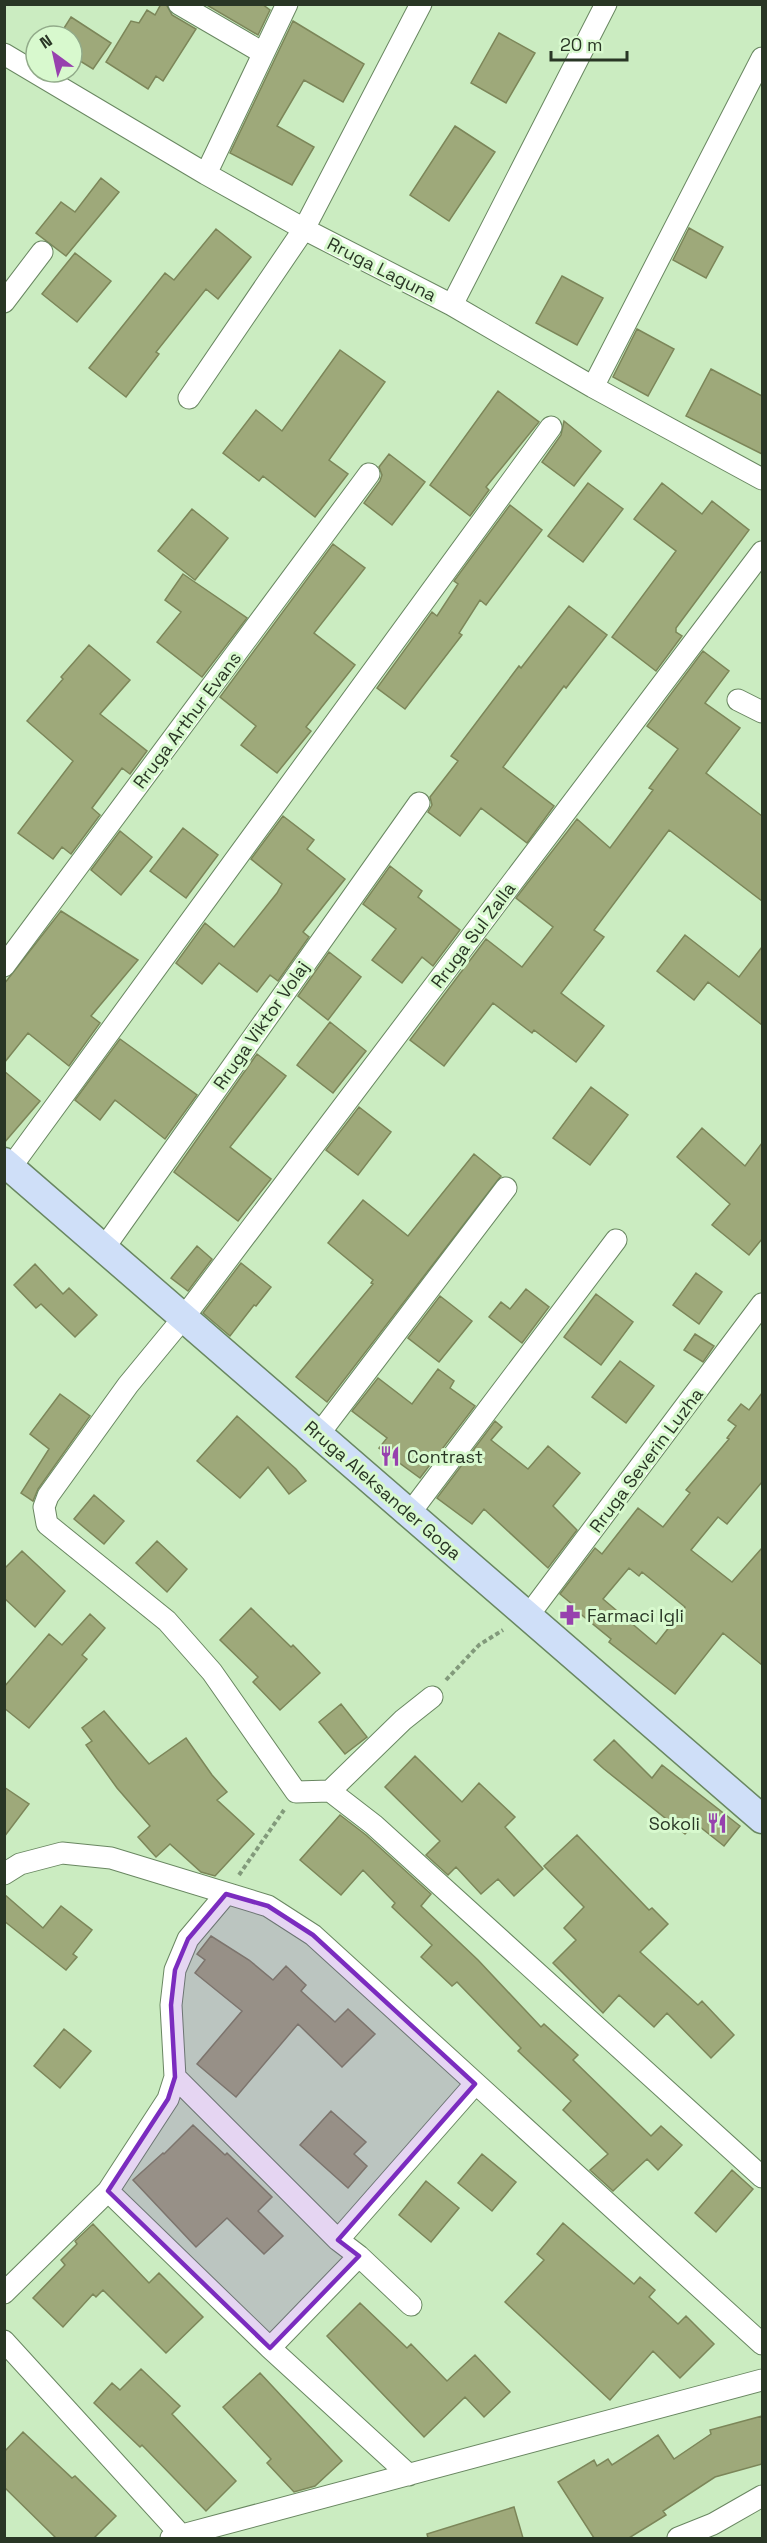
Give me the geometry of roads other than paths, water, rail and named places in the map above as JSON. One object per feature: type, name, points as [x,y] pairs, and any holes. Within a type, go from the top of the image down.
[{"type":"main road","name":"Rruga Aleksander Goga","points":[[8,1164],[762,1819]]},
{"type":"street","points":[[179,4],[262,53]]},
{"type":"street","points":[[206,174],[287,4]]},
{"type":"street","points":[[189,398],[304,229],[421,4]]},
{"type":"street","points":[[452,305],[606,4]]},
{"type":"street","name":"Rruga Laguna","points":[[4,54],[206,174],[304,229],[452,305],[593,387],[762,479]]},
{"type":"street","points":[[593,387],[762,58]]},
{"type":"street","points":[[4,302],[42,252]]},
{"type":"street","points":[[8,1164],[551,427]]},
{"type":"street","name":"Rruga Arthur Evans","points":[[4,966],[369,474]]},
{"type":"street","name":"Rruga Sul Zalla","points":[[330,1791],[296,1792],[212,1672],[167,1621],[47,1524],[44,1507],[48,1497],[128,1385],[184,1317],[762,552]]},
{"type":"street","points":[[738,700],[762,712]]},
{"type":"street","name":"Rruga Viktor Volaj","points":[[104,1248],[419,803]]},
{"type":"street","points":[[319,1434],[506,1188]]},
{"type":"street","points":[[410,1513],[616,1240]]},
{"type":"street","name":"Rruga Severin Luzha","points":[[528,1616],[762,1304]]},
{"type":"street","points":[[432,1697],[403,1720],[330,1791],[375,1825],[762,2177]]},
{"type":"street","points":[[4,1874],[20,1864],[62,1854],[111,1858],[268,1906],[313,1935],[762,2344]]},
{"type":"street","points":[[4,2293],[108,2191],[168,2099],[175,2077],[171,2005],[175,1970],[188,1939],[226,1894]]},
{"type":"street","points":[[175,2077],[338,2241],[358,2256],[411,2305]]},
{"type":"street","points":[[338,2241],[475,2084]]},
{"type":"street","points":[[108,2191],[270,2348],[409,2475]]},
{"type":"street","points":[[270,2348],[358,2256]]},
{"type":"street","points":[[4,2341],[176,2537],[762,2380]]},
{"type":"street","points":[[678,2538],[713,2524],[762,2496]]},
{"type":"place","name":"Contrast","points":[[390,1456]]},
{"type":"place","name":"Farmaci Igli","points":[[570,1615]]},
{"type":"place","name":"Sokoli","points":[[717,1823]]}]
